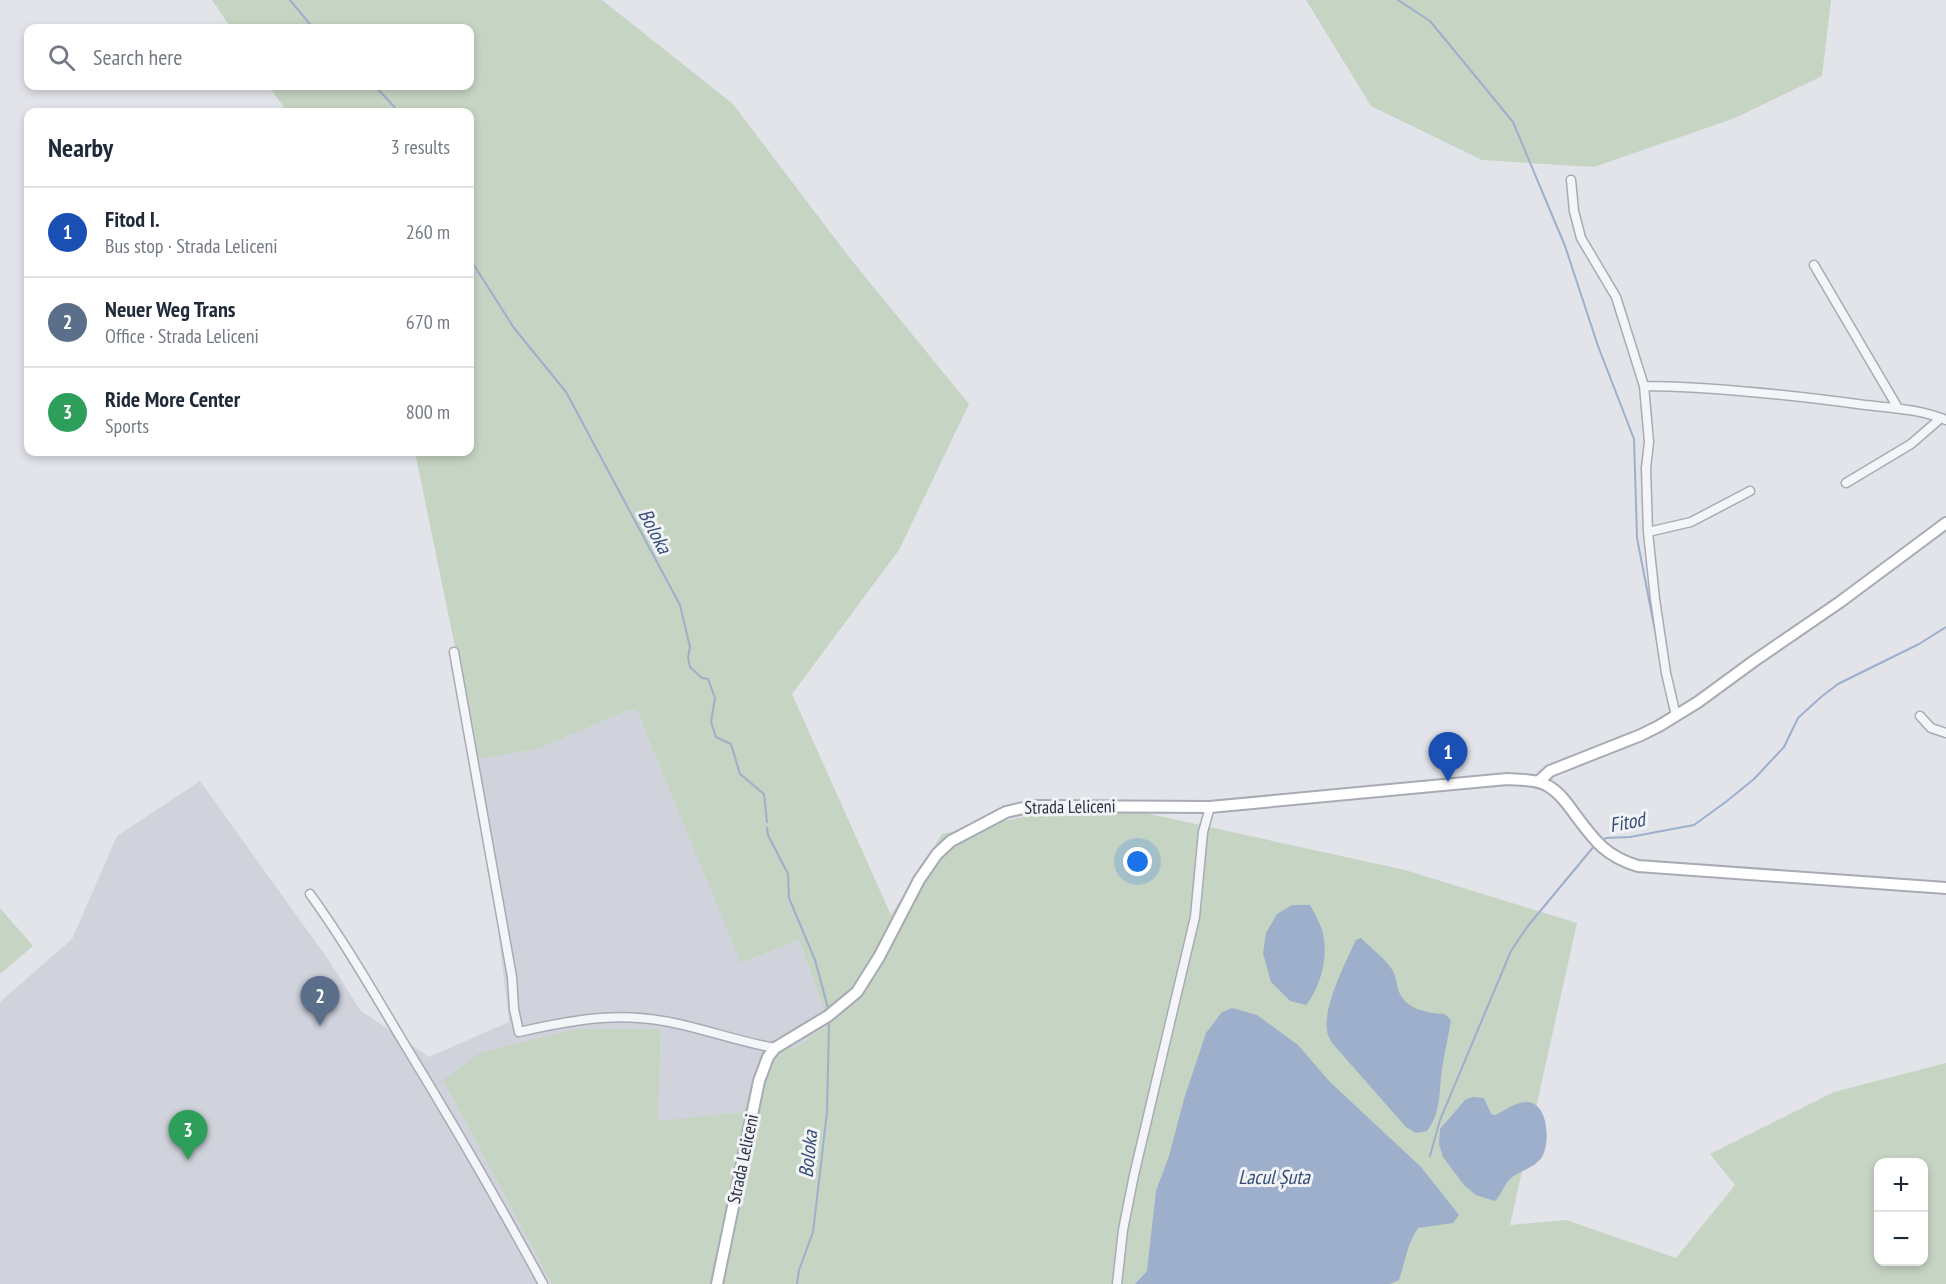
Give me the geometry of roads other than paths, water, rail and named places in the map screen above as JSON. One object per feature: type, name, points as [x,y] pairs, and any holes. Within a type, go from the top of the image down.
[{"type":"main road","points":[[1946,523],[1840,602],[1676,716],[1641,735],[1550,771],[1539,782],[1547,785],[1562,797],[1597,844],[1623,861],[1648,867],[1946,888]]},
{"type":"main road","name":"Strada Leliceni","points":[[717,1284],[759,1081],[768,1057],[774,1048],[828,1016],[857,992],[879,957],[931,860],[951,842],[1006,812],[1032,806],[1210,807],[1507,779],[1539,782]]},
{"type":"street","points":[[1570,180],[1574,211],[1581,238],[1616,297],[1644,386],[1649,442],[1646,468],[1648,532],[1666,673],[1676,716]]},
{"type":"street","points":[[1814,266],[1898,408]]},
{"type":"street","points":[[1644,386],[1741,389],[1898,408],[1944,419]]},
{"type":"street","points":[[1846,483],[1911,444],[1944,419]]},
{"type":"street","points":[[1648,532],[1691,522],[1750,491]]},
{"type":"street","points":[[454,652],[512,977],[514,1010],[519,1032],[564,1022],[638,1018],[774,1048]]},
{"type":"street","points":[[1920,716],[1931,728],[1946,733]]},
{"type":"street","points":[[1117,1284],[1123,1230],[1134,1174],[1195,917],[1203,832],[1210,807]]},
{"type":"street","points":[[310,894],[337,931],[435,1094],[498,1201],[543,1284]]},
{"type":"water","points":[[1292,905],[1310,905],[1324,937],[1323,968],[1312,997],[1306,1005],[1290,1001],[1271,982],[1263,953],[1266,933],[1277,914]]},
{"type":"water","points":[[1361,938],[1391,968],[1400,994],[1408,1004],[1426,1011],[1445,1014],[1451,1020],[1438,1105],[1427,1131],[1416,1133],[1406,1127],[1332,1043],[1328,1035],[1328,1009],[1332,997],[1356,940]]},
{"type":"water","name":"Lacul Șuta","points":[[1232,1008],[1257,1015],[1298,1045],[1330,1082],[1421,1167],[1459,1215],[1453,1223],[1418,1228],[1409,1247],[1399,1280],[1390,1284],[1135,1284],[1147,1271],[1156,1191],[1169,1156],[1184,1099],[1206,1033],[1222,1012]]},
{"type":"water","points":[[1473,1097],[1484,1098],[1491,1114],[1495,1115],[1518,1103],[1533,1103],[1539,1108],[1546,1123],[1546,1142],[1542,1157],[1534,1165],[1508,1181],[1495,1201],[1476,1195],[1464,1185],[1443,1157],[1439,1144],[1440,1129],[1465,1100]]},
{"type":"waterway","name":"Boloka","points":[[290,0],[310,24]]},
{"type":"waterway","points":[[1398,0],[1430,21],[1513,122],[1565,246],[1598,346],[1634,439],[1637,538],[1658,646]]},
{"type":"waterway","name":"Boloka","points":[[379,90],[395,108]]},
{"type":"waterway","name":"Boloka","points":[[474,265],[514,328],[566,392],[680,605],[690,647],[688,658],[690,667],[702,678],[708,679],[715,698],[711,722],[716,737],[731,744],[740,774],[764,794],[767,822]]},
{"type":"waterway","name":"Fitod","points":[[1602,841],[1606,838],[1630,837],[1694,825],[1754,779],[1784,747],[1798,718],[1821,697],[1838,684],[1919,644],[1946,627]]},
{"type":"waterway","points":[[1668,699],[1671,714]]},
{"type":"waterway","name":"Boloka","points":[[767,828],[768,835],[788,874],[789,898],[815,960],[828,1008]]},
{"type":"waterway","name":"Fitod","points":[[1430,1156],[1440,1120],[1511,951],[1527,927],[1595,845]]},
{"type":"waterway","name":"Boloka","points":[[797,1284],[799,1270],[813,1232],[827,1112],[829,1024]]},
{"type":"place","name":"Fitod I.","points":[[1448,782]]},
{"type":"place","name":"Neuer Weg Trans","points":[[320,1026]]},
{"type":"place","name":"Ride More Center","points":[[188,1160]]}]
